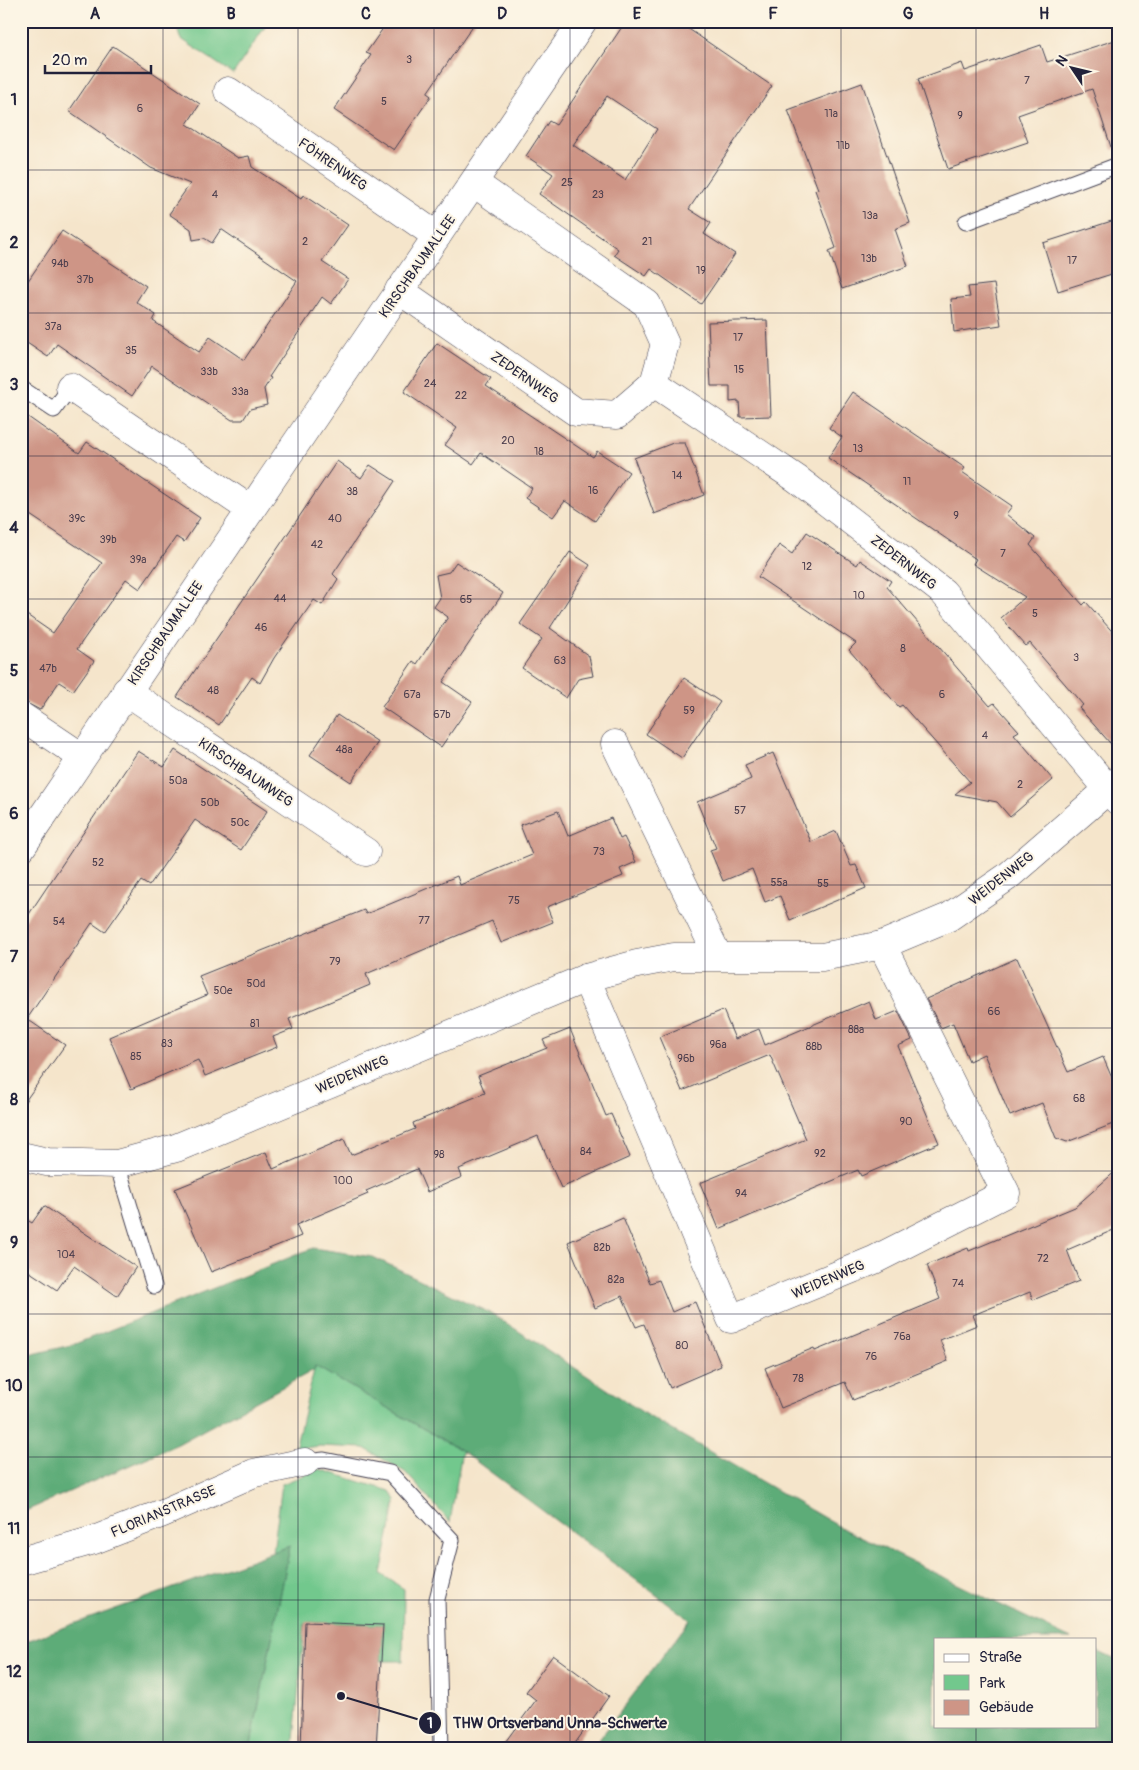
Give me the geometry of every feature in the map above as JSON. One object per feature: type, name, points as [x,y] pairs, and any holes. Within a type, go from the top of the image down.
[{"type":"street","name":"KIRSCHBAUMALLEE","points":[[21,848],[583,21]]},
{"type":"street","name":"FÖHRENWEG","points":[[228,91],[437,236]]},
{"type":"street","points":[[474,183],[647,304],[666,344],[654,384]]},
{"type":"street","name":"ZEDERNWEG","points":[[399,290],[576,412],[617,415],[654,384],[797,479],[943,592],[1115,790]]},
{"type":"street","points":[[70,386],[251,510]]},
{"type":"street","name":"KIRSCHBAUMWEG","points":[[126,691],[366,852]]},
{"type":"street","points":[[21,716],[82,757]]},
{"type":"street","points":[[615,744],[718,956]]},
{"type":"street","name":"WEIDENWEG","points":[[21,1156],[47,1162],[117,1164],[176,1148],[586,978],[637,964],[674,957],[822,958],[882,945],[949,917],[1006,877],[1115,790]]},
{"type":"street","name":"WEIDENWEG","points":[[586,978],[731,1319],[874,1260],[1006,1193],[882,945]]},
{"type":"street","name":"FLORIANSTRASSE","points":[[21,1561],[94,1540],[163,1513],[254,1473],[305,1462]]},
{"type":"lane","points":[[966,222],[1118,165]]},
{"type":"lane","points":[[21,388],[54,410],[70,386]]},
{"type":"lane","points":[[117,1164],[154,1286]]},
{"type":"lane","points":[[305,1462],[324,1460],[390,1473],[452,1540],[437,1599],[441,1749]]},
{"type":"green space","points":[[175,21],[269,21],[233,74],[180,38]]},
{"type":"green space","points":[[313,1248],[373,1257],[494,1315],[650,1417],[840,1527],[1069,1638],[934,1638],[934,1728],[1096,1728],[1096,1650],[1118,1661],[1118,1749],[592,1749],[690,1620],[462,1451],[315,1366],[314,1370],[178,1444],[21,1513],[21,1357],[75,1344]]},
{"type":"green space","points":[[315,1366],[462,1451],[450,1522],[405,1472],[364,1448],[320,1446],[295,1449]]},
{"type":"green space","points":[[319,1469],[390,1491],[396,1500],[381,1574],[404,1589],[403,1661],[381,1661],[383,1625],[305,1622],[293,1749],[250,1749],[290,1546],[273,1552],[282,1484]]},
{"type":"green space","points":[[290,1546],[250,1749],[21,1749],[21,1643]]},
{"type":"building","points":[[388,21],[476,21],[427,93],[431,96],[394,150],[334,110],[371,55],[366,53]]},
{"type":"building","points":[[626,21],[677,21],[772,86],[689,209],[711,223],[704,234],[735,254],[701,304],[651,269],[646,276],[614,255],[618,249],[539,194],[553,174],[526,156],[549,121],[556,125]],"holes":[[[607,96],[657,129],[625,180],[573,145]]]},
{"type":"building","points":[[1118,39],[1118,149],[1112,150],[1092,89],[1018,115],[1028,142],[948,169],[918,79],[962,63],[965,71],[1041,45],[1047,62]]},
{"type":"building","points":[[113,46],[200,104],[187,124],[238,158],[249,156],[252,167],[301,199],[303,195],[348,225],[322,262],[348,279],[331,304],[322,297],[269,377],[271,378],[264,389],[267,405],[250,409],[243,420],[232,420],[152,366],[132,396],[57,344],[48,357],[21,339],[21,291],[62,231],[146,286],[136,302],[156,315],[153,321],[199,352],[210,337],[244,360],[297,281],[221,229],[212,243],[204,238],[193,240],[191,229],[169,214],[190,184],[151,168],[69,111]]},
{"type":"building","points":[[862,83],[910,223],[895,229],[908,266],[842,289],[829,251],[836,248],[815,190],[818,189],[788,110]]},
{"type":"building","points":[[1118,219],[1118,272],[1058,291],[1043,243]]},
{"type":"building","points":[[994,284],[1001,325],[954,332],[951,299],[970,297],[968,287]]},
{"type":"building","points":[[767,320],[771,416],[740,417],[739,401],[730,402],[730,386],[711,386],[708,322]]},
{"type":"building","points":[[437,343],[491,379],[486,386],[593,457],[597,451],[629,472],[595,521],[565,501],[553,517],[525,498],[532,488],[481,453],[473,464],[445,445],[457,428],[404,392]]},
{"type":"building","points":[[853,392],[965,468],[962,472],[1012,506],[1006,514],[1035,538],[1030,545],[1083,605],[1086,602],[1118,638],[1118,752],[1079,708],[1083,705],[1030,643],[1026,646],[1001,618],[1025,597],[973,564],[976,559],[828,458],[842,437],[829,428]]},
{"type":"building","points":[[21,412],[79,453],[87,442],[200,518],[184,542],[176,537],[140,589],[126,579],[77,649],[94,661],[73,691],[59,682],[40,710],[21,700],[21,611],[53,633],[102,563],[21,509]]},
{"type":"building","points":[[673,443],[685,443],[704,495],[654,514],[634,458]]},
{"type":"building","points":[[337,461],[361,478],[370,465],[395,481],[333,574],[338,579],[322,605],[314,600],[274,658],[260,683],[252,677],[219,725],[177,697]]},
{"type":"building","points":[[807,532],[857,565],[860,560],[891,581],[887,587],[990,706],[994,703],[1019,731],[1014,734],[1053,780],[1010,817],[997,802],[955,794],[970,782],[902,705],[899,707],[849,650],[856,643],[758,577],[779,545],[792,554]]},
{"type":"building","points":[[570,552],[590,565],[550,628],[589,656],[593,676],[578,679],[566,698],[522,668],[542,639],[520,624]]},
{"type":"building","points":[[456,562],[503,593],[443,682],[472,702],[441,747],[382,707],[413,661],[417,664],[448,617],[434,607],[440,598],[436,575],[449,572]]},
{"type":"building","points":[[684,678],[720,702],[682,758],[646,734]]},
{"type":"building","points":[[337,715],[378,742],[351,782],[310,755]]},
{"type":"building","points":[[175,750],[267,811],[241,850],[195,820],[149,886],[141,881],[105,932],[92,923],[27,1019],[65,1045],[21,1107],[21,926],[138,751],[164,767]]},
{"type":"building","points":[[773,753],[811,842],[836,831],[851,866],[856,865],[866,888],[790,920],[780,896],[765,902],[752,869],[723,881],[710,850],[716,848],[697,802],[751,779],[745,765]]},
{"type":"building","points":[[558,811],[568,836],[611,818],[620,839],[624,837],[636,862],[620,869],[623,876],[547,907],[553,922],[501,943],[492,921],[366,974],[370,985],[289,1019],[293,1029],[273,1037],[277,1047],[205,1076],[198,1060],[131,1089],[109,1037],[207,995],[199,976],[364,910],[366,914],[457,876],[460,885],[532,855],[520,825]]},
{"type":"building","points":[[1017,958],[1068,1072],[1103,1057],[1118,1092],[1118,1122],[1067,1142],[1056,1138],[1042,1103],[1010,1116],[984,1054],[969,1061],[953,1023],[941,1028],[926,999]]},
{"type":"building","points":[[869,1001],[876,1020],[898,1011],[912,1040],[898,1046],[939,1143],[861,1176],[858,1170],[719,1229],[700,1183],[806,1139],[770,1055],[682,1091],[659,1037],[723,1010],[735,1039],[759,1029],[765,1045]]},
{"type":"building","points":[[570,1029],[606,1116],[611,1114],[630,1157],[561,1188],[538,1136],[459,1169],[462,1177],[427,1192],[417,1169],[366,1191],[368,1194],[296,1225],[301,1236],[211,1272],[175,1189],[266,1152],[273,1169],[344,1139],[351,1155],[415,1129],[413,1123],[485,1093],[478,1076],[547,1048],[543,1040]]},
{"type":"building","points":[[1118,1169],[1118,1228],[1067,1250],[1079,1281],[1033,1300],[1030,1292],[973,1315],[977,1325],[940,1340],[948,1361],[853,1400],[845,1382],[781,1408],[765,1368],[814,1348],[815,1351],[940,1299],[927,1265],[968,1248],[969,1251],[1075,1207]]},
{"type":"building","points":[[44,1206],[136,1267],[117,1296],[74,1266],[57,1290],[21,1266],[21,1216],[32,1223]]},
{"type":"building","points":[[623,1218],[650,1283],[659,1280],[672,1312],[695,1302],[721,1366],[670,1388],[644,1324],[636,1327],[622,1296],[595,1308],[568,1242]]},
{"type":"building","points":[[305,1622],[383,1625],[376,1749],[301,1749]]},
{"type":"building","points":[[553,1655],[609,1696],[571,1749],[500,1749],[536,1700],[526,1692]]},
{"type":"place","name":"THW Ortsverband Unna-Schwerte","points":[[341,1696]]}]
